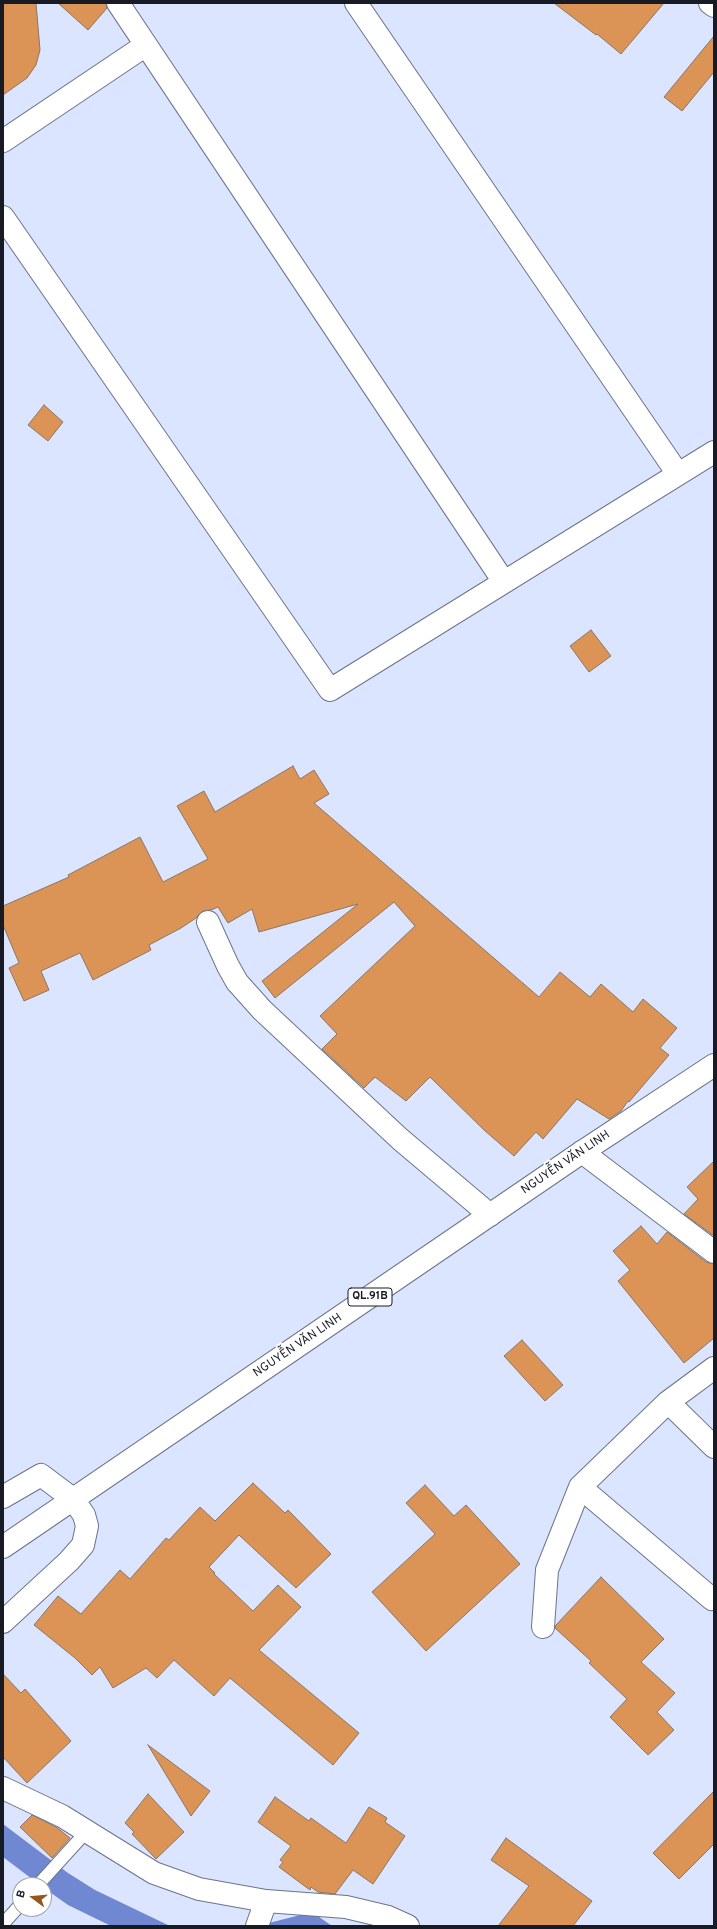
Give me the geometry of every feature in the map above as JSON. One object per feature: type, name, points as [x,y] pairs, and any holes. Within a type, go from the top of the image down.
[{"type":"main road","points":[[118,3],[504,582]]},
{"type":"main road","points":[[356,3],[678,474]]},
{"type":"main road","points":[[710,3],[714,6]]},
{"type":"main road","points":[[3,141],[146,46]]},
{"type":"main road","points":[[3,217],[330,690],[714,452]]},
{"type":"main road","points":[[208,922],[237,982],[262,1010],[400,1139],[490,1215]]},
{"type":"main road","name":"NGUYỄN VĂN LINH","points":[[3,1547],[582,1152],[714,1065]]},
{"type":"main road","points":[[582,1152],[714,1252]]},
{"type":"main road","points":[[544,1627],[547,1570],[580,1487],[668,1402],[714,1368]]},
{"type":"main road","points":[[668,1402],[714,1447]]},
{"type":"main road","points":[[3,1497],[41,1475],[73,1499],[84,1515],[87,1526],[83,1545],[3,1622]]},
{"type":"main road","points":[[580,1487],[712,1599],[714,1598]]},
{"type":"main road","points":[[3,1788],[62,1816],[154,1873],[199,1889],[266,1901],[346,1907],[388,1917],[408,1926]]},
{"type":"main road","points":[[258,1924],[266,1901]]},
{"type":"lane","points":[[45,1877],[87,1831]]},
{"type":"lane","points":[[3,1924],[12,1914]]},
{"type":"water","points":[[3,1824],[68,1873],[95,1890],[170,1926],[111,1926],[68,1905],[52,1894],[52,1877],[29,1877],[3,1857]]},
{"type":"water","points":[[312,1912],[332,1926],[257,1926]]},
{"type":"building","points":[[3,3],[36,3],[40,50],[36,65],[27,78],[3,95]]},
{"type":"building","points":[[58,3],[106,3],[107,8],[88,30]]},
{"type":"building","points":[[554,3],[664,3],[621,54],[597,34],[596,35]]},
{"type":"building","points":[[714,36],[714,72],[682,111],[664,97]]},
{"type":"building","points":[[44,405],[63,422],[48,441],[28,425]]},
{"type":"building","points":[[591,630],[611,656],[589,672],[570,646]]},
{"type":"building","points":[[293,766],[300,779],[314,770],[329,794],[314,803],[539,997],[560,972],[590,997],[601,984],[633,1012],[643,999],[677,1028],[660,1048],[669,1055],[621,1111],[609,1119],[577,1099],[543,1139],[536,1132],[514,1156],[484,1130],[430,1077],[406,1101],[375,1077],[364,1088],[322,1049],[337,1034],[320,1016],[415,926],[394,902],[275,998],[262,981],[358,904],[259,932],[252,909],[228,923],[218,907],[203,911],[196,918],[181,928],[149,945],[151,950],[93,980],[80,953],[41,971],[49,990],[24,1001],[9,968],[19,963],[3,925],[3,906],[69,877],[68,875],[140,837],[163,882],[208,859],[177,806],[204,791],[215,812]]},
{"type":"building","points":[[714,1161],[714,1236],[684,1214],[698,1199],[687,1187]]},
{"type":"building","points":[[641,1226],[657,1244],[667,1232],[706,1262],[714,1264],[714,1338],[684,1363],[618,1281],[630,1270],[613,1251]]},
{"type":"building","points":[[522,1340],[563,1385],[545,1401],[504,1356]]},
{"type":"building","points":[[253,1483],[285,1513],[288,1510],[331,1554],[296,1588],[239,1535],[209,1567],[215,1573],[214,1574],[253,1611],[278,1585],[301,1607],[259,1650],[359,1733],[333,1765],[230,1678],[214,1696],[174,1660],[157,1678],[146,1668],[113,1688],[100,1667],[92,1675],[75,1658],[34,1625],[58,1596],[81,1614],[120,1570],[130,1579],[166,1538],[169,1540],[200,1507],[215,1521]]},
{"type":"building","points":[[425,1485],[454,1516],[466,1505],[520,1564],[426,1651],[372,1592],[435,1534],[406,1503]]},
{"type":"building","points":[[601,1577],[664,1639],[641,1662],[675,1693],[657,1712],[674,1730],[648,1755],[610,1717],[627,1699],[589,1663],[591,1661],[555,1628],[556,1625]]},
{"type":"building","points":[[3,1674],[21,1693],[25,1689],[71,1741],[27,1783],[3,1757]]},
{"type":"building","points":[[148,1745],[210,1791],[191,1816]]},
{"type":"building","points":[[714,1791],[714,1844],[679,1879],[653,1853]]},
{"type":"building","points":[[148,1794],[184,1832],[156,1859],[132,1834],[134,1832],[125,1823]]},
{"type":"building","points":[[275,1797],[309,1821],[311,1818],[346,1843],[369,1807],[387,1818],[385,1822],[405,1836],[373,1884],[353,1870],[335,1894],[318,1892],[311,1887],[310,1890],[279,1867],[283,1862],[280,1860],[291,1846],[258,1822]]},
{"type":"building","points":[[32,1815],[56,1827],[70,1838],[52,1858],[20,1827]]},
{"type":"building","points":[[506,1838],[592,1901],[573,1926],[498,1926],[529,1886],[491,1860]]}]
